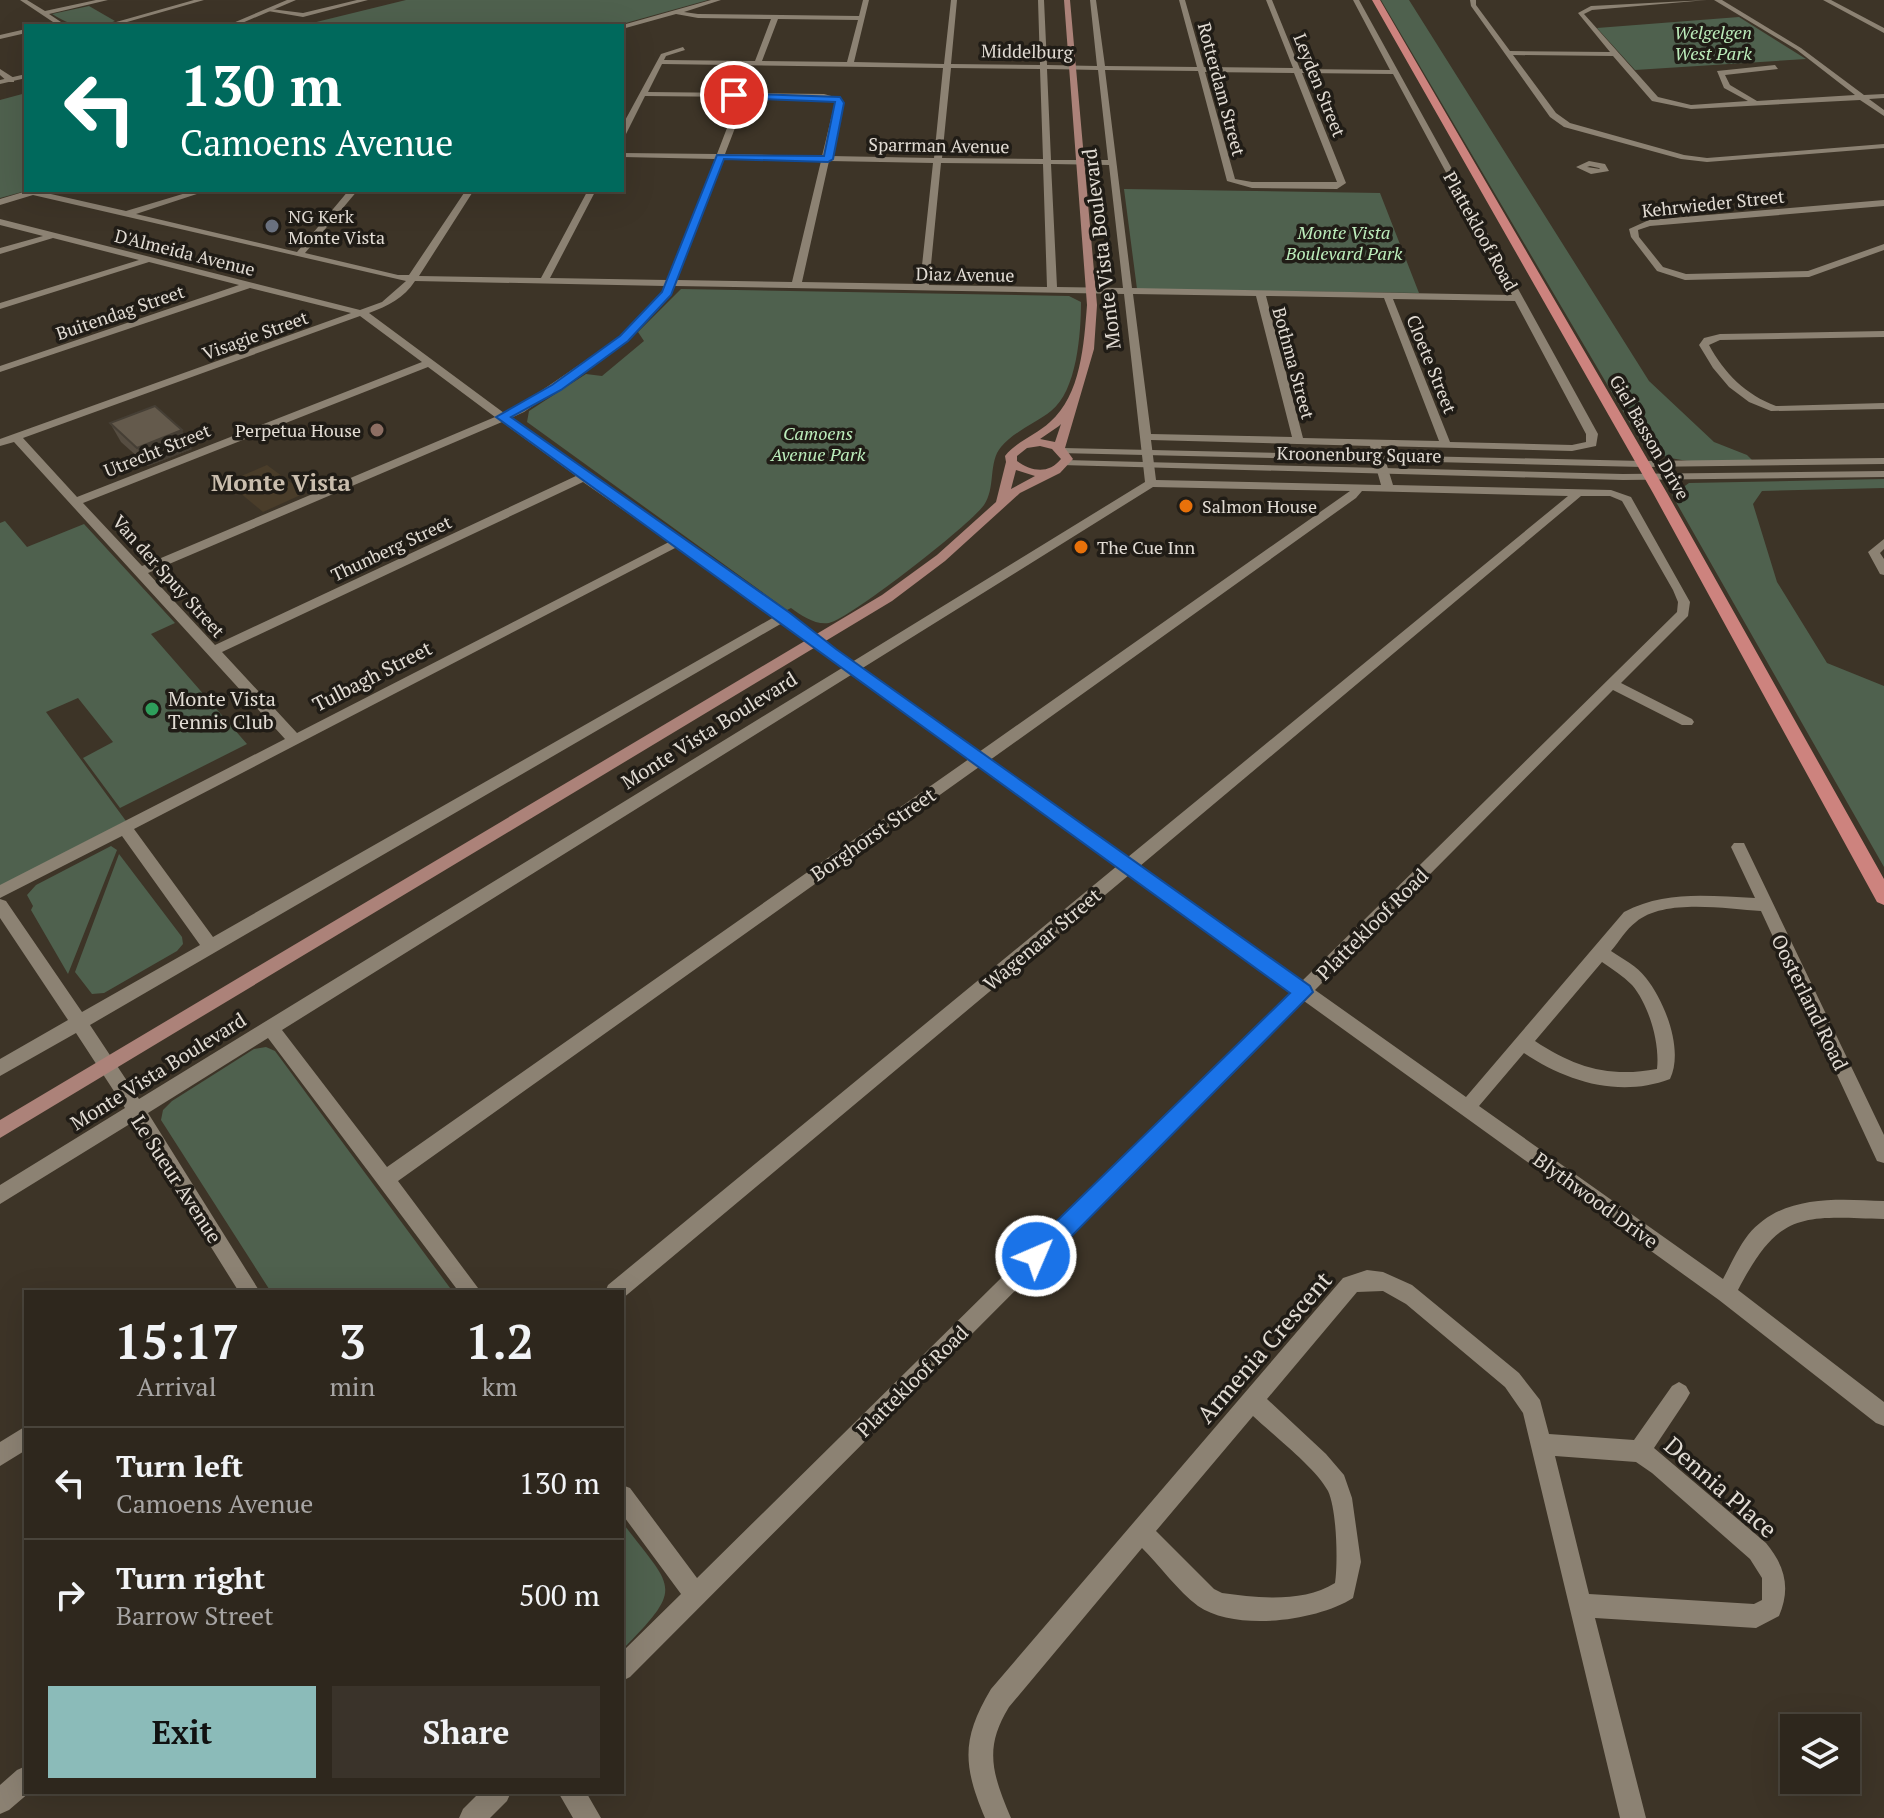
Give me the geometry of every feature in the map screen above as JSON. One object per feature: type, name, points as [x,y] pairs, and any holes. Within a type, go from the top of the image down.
[{"type":"main road","name":"Monte Vista Boulevard","points":[[0,1130],[818,641],[909,583],[1002,502],[1029,482],[1052,472],[1063,454],[1072,403],[1089,349],[1091,292],[1067,0]]},
{"type":"main road","name":"Giel Basson Drive","points":[[1376,0],[1647,471],[1884,897]]},
{"type":"main road","name":"Monte Vista Boulevard","points":[[1012,462],[1013,451],[1058,421],[1072,403]]},
{"type":"main road","points":[[1026,444],[1044,443],[1063,454]]},
{"type":"main road","points":[[1002,502],[1012,462],[1028,472],[1052,472]]},
{"type":"street","points":[[23,0],[60,24]]},
{"type":"street","points":[[44,13],[105,0]]},
{"type":"street","points":[[114,24],[201,0]]},
{"type":"street","points":[[235,24],[293,0]]},
{"type":"street","points":[[271,11],[303,15],[365,0]]},
{"type":"street","points":[[624,26],[718,0]]},
{"type":"street","points":[[850,64],[866,0]]},
{"type":"street","points":[[924,289],[954,0]]},
{"type":"street","points":[[1041,0],[1052,291]]},
{"type":"street","name":"Monte Vista Boulevard","points":[[0,1195],[1151,483],[1093,0]]},
{"type":"street","name":"Rotterdam Street","points":[[1182,0],[1228,176],[1235,183],[1337,186],[1342,183]]},
{"type":"street","name":"Leyden Street","points":[[1269,0],[1342,183]]},
{"type":"street","name":"Plattekloof Road","points":[[1356,0],[1592,434],[1592,444],[1572,448]]},
{"type":"street","points":[[1473,0],[1473,5],[1556,119],[1684,157],[1714,160],[1884,146]]},
{"type":"street","points":[[1704,0],[1581,11],[1580,14],[1653,96],[1664,103],[1691,107],[1884,96]]},
{"type":"street","points":[[1717,0],[1799,49],[1884,114]]},
{"type":"street","points":[[1826,0],[1884,31]]},
{"type":"street","points":[[91,3],[99,8]]},
{"type":"street","points":[[676,12],[698,16],[861,18]]},
{"type":"street","points":[[107,13],[122,22]]},
{"type":"street","points":[[758,63],[775,18]]},
{"type":"street","points":[[0,37],[24,31]]},
{"type":"street","points":[[624,130],[663,55],[683,49]]},
{"type":"street","points":[[1508,53],[1615,54]]},
{"type":"street","name":"Middelburg","points":[[659,62],[1395,72]]},
{"type":"street","points":[[1754,102],[1727,86],[1720,73],[1775,67]]},
{"type":"street","points":[[0,71],[11,80]]},
{"type":"street","points":[[0,82],[24,77]]},
{"type":"street","points":[[643,94],[824,96],[837,99],[840,103],[828,159],[796,286]]},
{"type":"street","points":[[141,571],[502,417],[556,388],[624,339],[667,293],[731,128]]},
{"type":"street","points":[[1618,149],[1628,142]]},
{"type":"street","name":"Sparrman Avenue","points":[[624,155],[1112,163]]},
{"type":"street","points":[[1598,164],[1608,157]]},
{"type":"street","points":[[0,202],[34,192]]},
{"type":"street","name":"D'Almeida Avenue","points":[[41,192],[411,279]]},
{"type":"street","points":[[125,214],[198,192]]},
{"type":"street","points":[[299,255],[352,192]]},
{"type":"street","name":"Visagie Street","points":[[0,443],[394,299],[411,279],[469,192]]},
{"type":"street","points":[[543,282],[591,192]]},
{"type":"street","name":"Kehrwieder Street","points":[[1884,203],[1649,223],[1633,229],[1635,237],[1660,269],[1685,277],[1809,274],[1884,247]]},
{"type":"street","name":"D'Almeida Avenue","points":[[0,222],[362,313]]},
{"type":"street","points":[[0,251],[53,235]]},
{"type":"street","points":[[0,306],[148,259]]},
{"type":"street","name":"Diaz Avenue","points":[[411,279],[1517,298]]},
{"type":"street","name":"Buitendag Street","points":[[0,369],[250,285]]},
{"type":"street","name":"Bothma Street","points":[[1260,293],[1298,441]]},
{"type":"street","name":"Cloete Street","points":[[1387,295],[1446,445]]},
{"type":"street","name":"Blythwood Drive","points":[[362,313],[584,477],[785,616],[1129,867],[1726,1293],[1884,1415]]},
{"type":"street","points":[[1884,334],[1720,337],[1708,340],[1704,345],[1742,393],[1765,406],[1775,409],[1884,406]]},
{"type":"street","name":"Utrecht Street","points":[[77,501],[428,363]]},
{"type":"street","name":"Van der Spuy Street","points":[[16,437],[294,739]]},
{"type":"street","name":"Kroonenburg Square","points":[[1146,437],[1572,448]]},
{"type":"street","points":[[1374,442],[1388,489]]},
{"type":"street","name":"Kroonenburg Square","points":[[1063,454],[1148,452],[1379,457],[1647,471]]},
{"type":"street","name":"Kroonenburg Square","points":[[1063,454],[1149,467],[1384,473],[1647,471]]},
{"type":"street","points":[[1647,471],[1884,461]]},
{"type":"street","points":[[1647,471],[1884,474]]},
{"type":"street","name":"Thunberg Street","points":[[213,651],[584,477]]},
{"type":"street","name":"Kroonenburg Square","points":[[1151,483],[1621,495]]},
{"type":"street","name":"Borghorst Street","points":[[387,1178],[1358,489]]},
{"type":"street","name":"Wagenaar Street","points":[[617,1290],[1579,492]]},
{"type":"street","name":"Plattekloof Road","points":[[624,1667],[1683,613],[1679,590],[1631,503],[1621,495]]},
{"type":"street","name":"Tulbagh Street","points":[[0,892],[678,542]]},
{"type":"street","points":[[1884,543],[1874,552],[1884,571]]},
{"type":"street","points":[[0,1068],[785,616]]},
{"type":"street","points":[[1612,684],[1687,722]]},
{"type":"street","points":[[125,828],[210,946]]},
{"type":"street","name":"Oosterland Road","points":[[1739,847],[1884,1155]]},
{"type":"street","points":[[1467,1108],[1630,917],[1654,904],[1764,905]]},
{"type":"street","name":"Le Sueur Avenue","points":[[0,905],[108,1066],[241,1289]]},
{"type":"street","points":[[1524,1044],[1566,1070],[1588,1076],[1644,1079],[1664,1074],[1668,1068],[1666,1047],[1642,986],[1601,953]]},
{"type":"street","points":[[270,1028],[470,1290]]},
{"type":"street","points":[[1726,1293],[1754,1242],[1776,1222],[1800,1211],[1820,1208],[1884,1210]]},
{"type":"street","name":"Armenia Crescent","points":[[998,1818],[983,1783],[979,1740],[986,1719],[1000,1698],[1350,1285],[1362,1280],[1384,1280],[1413,1297],[1512,1380],[1532,1408],[1633,1818]]},
{"type":"street","name":"Dennia Place","points":[[1639,1451],[1679,1393]]},
{"type":"street","points":[[1142,1532],[1206,1597],[1220,1604],[1318,1605],[1335,1599],[1345,1590],[1350,1562],[1336,1483],[1252,1400]]},
{"type":"street","points":[[0,1455],[24,1438]]},
{"type":"street","name":"Dennia Place","points":[[1542,1444],[1639,1451],[1660,1465],[1758,1551],[1769,1563],[1777,1594],[1771,1608],[1756,1616],[1581,1605]]},
{"type":"street","points":[[624,1499],[696,1595]]},
{"type":"street","points":[[0,1801],[24,1781]]},
{"type":"street","points":[[472,1818],[496,1794]]},
{"type":"street","points":[[572,1794],[588,1818]]},
{"type":"shaded area","points":[[267,465],[305,493],[263,512],[227,482]]},
{"type":"green space","points":[[406,0],[708,0],[622,24],[308,24]]},
{"type":"green space","points":[[1381,0],[1409,0],[1649,381],[1714,442],[1752,460],[1679,460],[1652,451],[1641,442]]},
{"type":"green space","points":[[89,6],[115,21],[74,24],[52,14]]},
{"type":"green space","name":"Welgelgen West Park","points":[[1739,17],[1806,59],[1635,70],[1597,28]]},
{"type":"green space","points":[[24,94],[24,191],[0,198],[0,100]]},
{"type":"green space","name":"Monte Vista Boulevard Park","points":[[1124,189],[1380,193],[1419,293],[1137,289]]},
{"type":"green space","name":"Camoens Avenue Park","points":[[681,289],[1069,296],[1081,302],[1076,361],[1060,402],[1012,437],[997,453],[988,498],[974,516],[910,570],[861,605],[829,623],[819,623],[791,608],[787,610],[527,422],[529,411],[586,374],[602,376],[644,341],[638,332]]},
{"type":"green space","points":[[1884,479],[1884,488],[1762,491],[1753,504],[1777,582],[1827,663],[1884,686],[1884,867],[1672,495],[1689,483]]},
{"type":"green space","points":[[5,521],[27,547],[84,524],[175,623],[151,634],[247,744],[120,808],[83,758],[113,742],[78,698],[46,712],[126,821],[0,886],[0,523]]},
{"type":"green space","points":[[111,846],[117,850],[68,974],[31,910],[33,906],[27,895],[36,885]]},
{"type":"green space","points":[[119,854],[182,937],[183,944],[177,951],[104,993],[92,994],[75,972]]},
{"type":"green space","points":[[266,1047],[275,1051],[452,1290],[270,1290],[161,1120],[163,1110],[172,1101],[254,1049]]},
{"type":"green space","points":[[624,1525],[653,1562],[665,1587],[664,1599],[624,1648]]},
{"type":"building","points":[[155,406],[182,430],[137,448],[110,423]]},
{"type":"place","name":"NG Kerk Monte Vista","points":[[272,226]]},
{"type":"place","name":"Perpetua House","points":[[377,430]]},
{"type":"place","name":"Salmon House","points":[[1186,506]]},
{"type":"place","name":"The Cue Inn","points":[[1081,547]]},
{"type":"place","name":"Monte Vista Tennis Club","points":[[152,709]]},
{"type":"district","name":"Monte Vista","points":[[281,482]]},
{"type":"route","points":[[734,95],[824,96],[837,99],[840,103],[828,159],[720,157],[667,293],[624,339],[556,388],[502,417],[785,616],[830,653],[1304,992],[1036,1256]]}]
